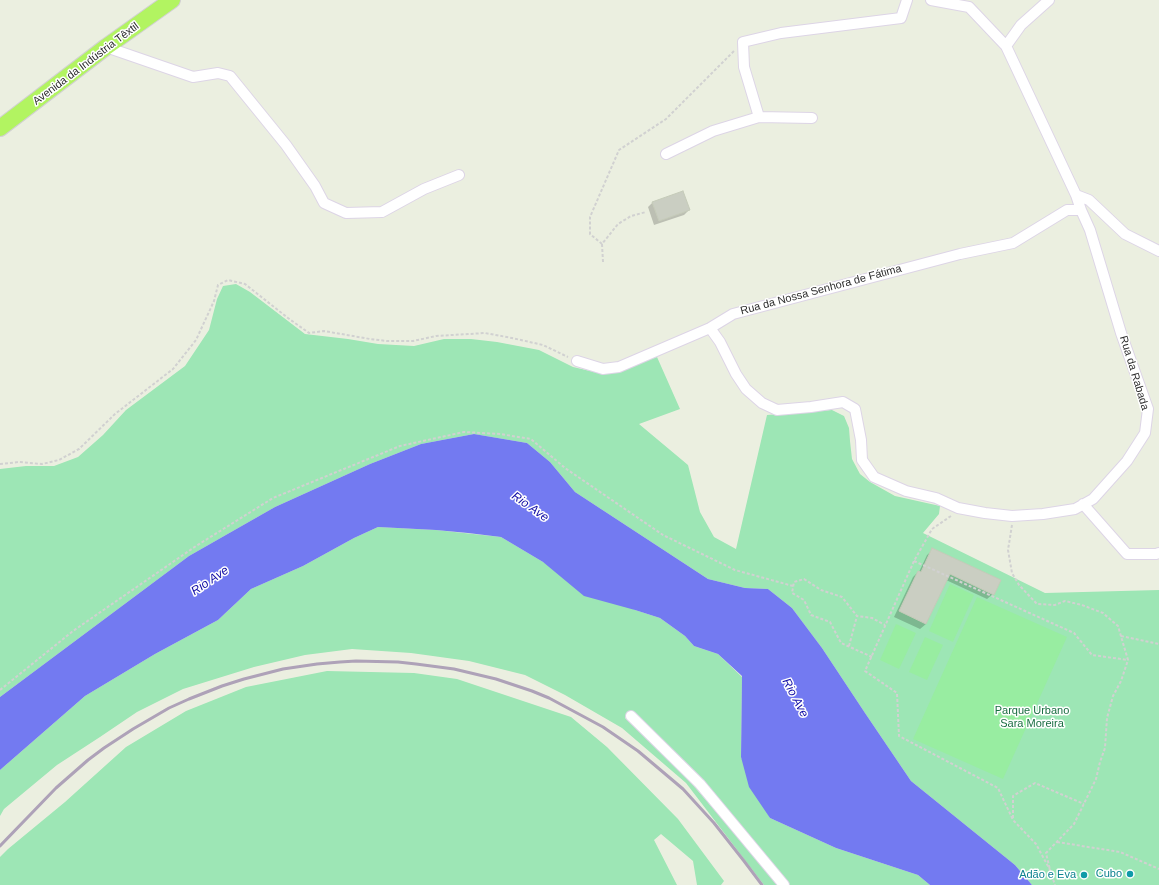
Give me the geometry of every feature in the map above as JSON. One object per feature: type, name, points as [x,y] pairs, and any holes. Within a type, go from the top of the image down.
[{"type":"main road","name":"Avenida da Indústria Têxtil","points":[[0,128],[106,47],[172,0]]},
{"type":"street","points":[[759,117],[744,67],[743,42],[781,32],[901,18],[907,0]]},
{"type":"street","name":"Rua da Rabada","points":[[710,328],[720,342],[736,374],[746,389],[762,403],[777,410],[844,402],[855,409],[861,440],[862,460],[874,477],[906,491],[936,498],[961,508],[985,513],[1012,516],[1042,514],[1075,509],[1093,498],[1127,460],[1145,433],[1148,409],[1121,333],[1090,230],[1076,195],[1006,46],[969,7],[931,0]]},
{"type":"street","points":[[1006,46],[1021,25],[1049,0]]},
{"type":"street","points":[[106,47],[193,77],[218,73],[230,76],[286,145],[315,186],[324,203],[346,213],[382,212],[424,189],[459,175]]},
{"type":"street","points":[[666,154],[713,131],[759,117],[812,118]]},
{"type":"street","points":[[1076,195],[1089,200],[1125,234],[1159,251]]},
{"type":"street","name":"Rua da Nossa Senhora de Fátima","points":[[577,361],[603,369],[619,367],[710,328],[733,314],[960,254],[1013,243],[1068,210],[1081,210]]},
{"type":"street","points":[[1083,504],[1127,554],[1159,553]]},
{"type":"street","points":[[631,716],[700,784],[784,885]]},
{"type":"path","points":[[604,262],[602,244],[590,234],[590,217],[619,150],[666,119],[743,42]]},
{"type":"path","points":[[602,244],[618,224],[631,216],[646,212]]},
{"type":"path","points":[[0,464],[19,462],[42,464],[59,460],[79,449],[115,414],[173,369],[196,340],[214,301],[218,285],[228,280],[245,284],[309,333],[324,331],[387,341],[413,341],[436,336],[485,333],[543,345],[577,361]]},
{"type":"path","points":[[0,690],[79,626],[196,546],[273,498],[400,446],[464,432],[500,434],[531,439],[565,468],[663,535],[735,570],[793,586]]},
{"type":"path","points":[[961,508],[932,529],[914,561],[865,671],[897,693],[899,736],[998,788],[1013,820],[1036,844],[1050,870]]},
{"type":"path","points":[[1012,516],[1012,528],[1008,550],[1012,573],[1019,586],[1037,604],[1055,606],[1065,601],[1082,605],[1103,613],[1118,626],[1128,660],[1121,681],[1113,696],[1107,718],[1105,748],[1096,779],[1074,824],[1046,854],[1055,885]]},
{"type":"path","points":[[914,561],[1074,634],[1092,655],[1128,660]]},
{"type":"path","points":[[872,657],[841,643],[830,622],[811,615],[804,600],[792,593],[794,582],[804,579],[821,590],[842,597],[858,616],[872,618],[886,625]]},
{"type":"path","points":[[849,646],[858,616]]},
{"type":"path","points":[[1120,636],[1159,644]]},
{"type":"path","points":[[1013,820],[1013,796],[1035,783],[1084,804]]},
{"type":"path","points":[[1057,842],[1120,852],[1159,869]]},
{"type":"green space","name":"Parque Urbano Sara Moreira","points":[[236,284],[250,292],[305,334],[378,344],[414,346],[444,339],[471,339],[497,342],[539,350],[573,367],[599,373],[657,357],[680,409],[639,424],[688,465],[700,512],[714,537],[736,549],[767,415],[832,410],[844,416],[849,428],[852,459],[860,474],[870,482],[895,496],[940,506],[939,514],[923,533],[1045,593],[1159,590],[1159,885],[1032,885],[1015,865],[911,781],[822,648],[792,608],[768,589],[745,588],[708,579],[575,492],[550,462],[527,443],[474,434],[421,444],[370,464],[275,507],[189,556],[0,697],[0,469],[26,466],[54,466],[78,457],[103,435],[126,410],[185,366],[209,330],[217,299],[223,286]]},
{"type":"green space","points":[[378,527],[436,530],[501,537],[543,562],[635,610],[660,618],[685,636],[694,646],[718,654],[742,677],[741,757],[770,818],[836,848],[918,875],[930,885],[786,885],[675,764],[779,885],[764,885],[686,783],[622,728],[565,695],[525,675],[469,661],[411,653],[352,649],[305,655],[254,667],[183,689],[137,712],[57,765],[4,809],[0,816],[0,770],[85,696],[155,654],[218,620],[251,589],[303,566],[354,538]],"holes":[[[628,713],[674,763],[625,718]]]},
{"type":"green space","points":[[950,584],[974,595],[953,642],[929,631]]},
{"type":"green space","points":[[977,597],[1067,637],[1003,779],[913,739]]},
{"type":"green space","points":[[896,624],[916,633],[899,669],[880,660]]},
{"type":"green space","points":[[925,637],[943,645],[927,680],[909,672]]},
{"type":"green space","points":[[327,671],[414,673],[457,679],[571,717],[607,747],[678,819],[724,881],[721,885],[697,885],[693,861],[661,834],[654,840],[677,885],[0,885],[0,857],[65,802],[126,747],[186,711],[246,687]]},
{"type":"water","name":"Rio Ave","points":[[474,434],[527,443],[550,462],[575,492],[708,579],[745,588],[768,589],[792,608],[822,648],[911,781],[1015,865],[1032,885],[930,885],[918,875],[836,848],[770,818],[749,787],[741,757],[742,676],[718,654],[694,646],[685,636],[660,618],[584,596],[543,562],[501,537],[468,533],[378,527],[354,538],[303,566],[251,589],[218,620],[155,654],[85,696],[0,770],[0,697],[189,556],[275,507],[370,464],[421,444]]},
{"type":"building","points":[[683,191],[690,210],[659,221],[652,202]]},
{"type":"building","points":[[932,548],[1001,580],[994,595],[950,574],[926,624],[899,611],[918,571],[921,572]]},
{"type":"railway","points":[[0,846],[56,788],[88,760],[133,729],[169,708],[222,686],[283,669],[317,664],[356,661],[398,662],[454,669],[496,679],[549,698],[603,727],[638,751],[683,789],[714,823],[762,885]]},
{"type":"place","name":"Cubo","points":[[1130,874]]},
{"type":"place","name":"Adão e Eva","points":[[1084,875]]}]
